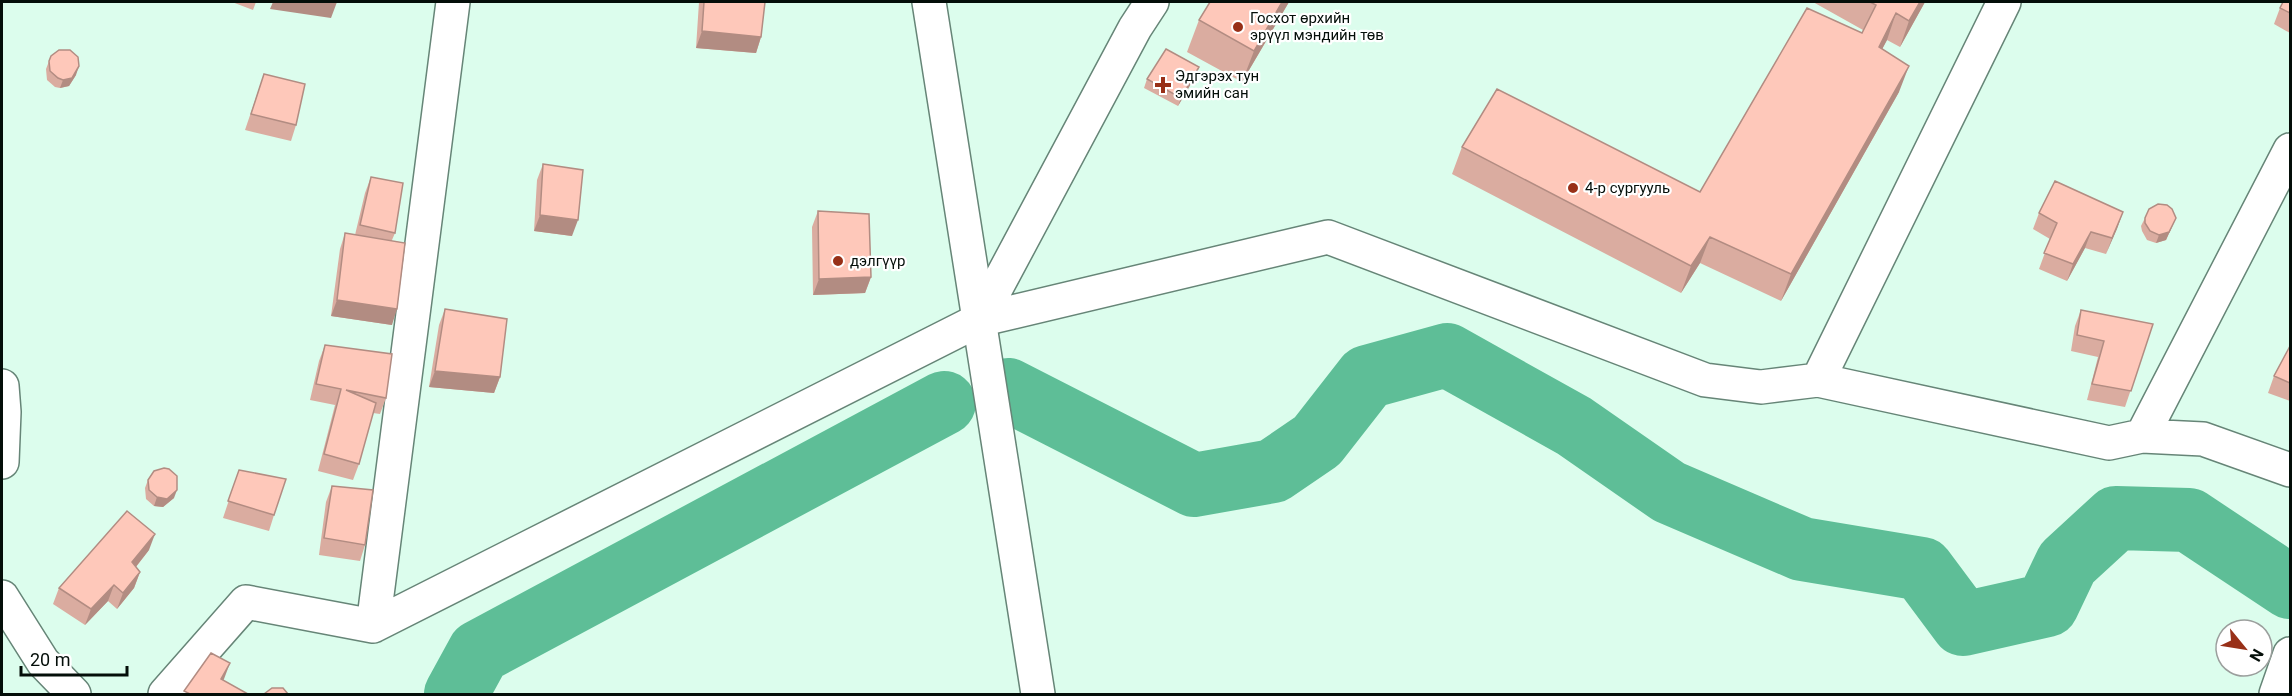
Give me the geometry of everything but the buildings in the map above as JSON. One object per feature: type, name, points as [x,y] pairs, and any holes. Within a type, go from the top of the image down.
[{"type":"street","points":[[373,626],[453,2]]},
{"type":"street","points":[[929,2],[1038,694]]},
{"type":"street","points":[[979,320],[1135,28],[1152,2]]},
{"type":"street","points":[[1818,380],[2004,2]]},
{"type":"street","points":[[2142,436],[2290,150]]},
{"type":"street","points":[[165,694],[246,602],[373,626],[979,320],[1328,237],[1705,380],[1761,387],[1818,380],[2109,443],[2142,436],[2203,439],[2290,470]]},
{"type":"street","points":[[2,386],[4,412],[2,462]]},
{"type":"street","points":[[2,597],[43,662],[75,694]]},
{"type":"street","points":[[2276,694],[2288,658]]},
{"type":"waterway","points":[[1008,390],[1194,485],[1273,471],[1317,441],[1367,377],[1447,355],[1574,426],[1669,492],[1802,549],[1922,569],[1963,624],[2047,605],[2067,563],[2116,518],[2189,520],[2290,587]]},
{"type":"waterway","points":[[456,694],[479,652],[944,403]]},
{"type":"place","name":"Госхот өрхийн эрүүл мэндийн төв","points":[[1238,27]]},
{"type":"place","name":"Эдгэрэх тун эмийн сан","points":[[1163,85]]},
{"type":"place","name":"4-р сургууль","points":[[1573,188]]},
{"type":"place","name":"дэлгүүр","points":[[838,261]]}]
